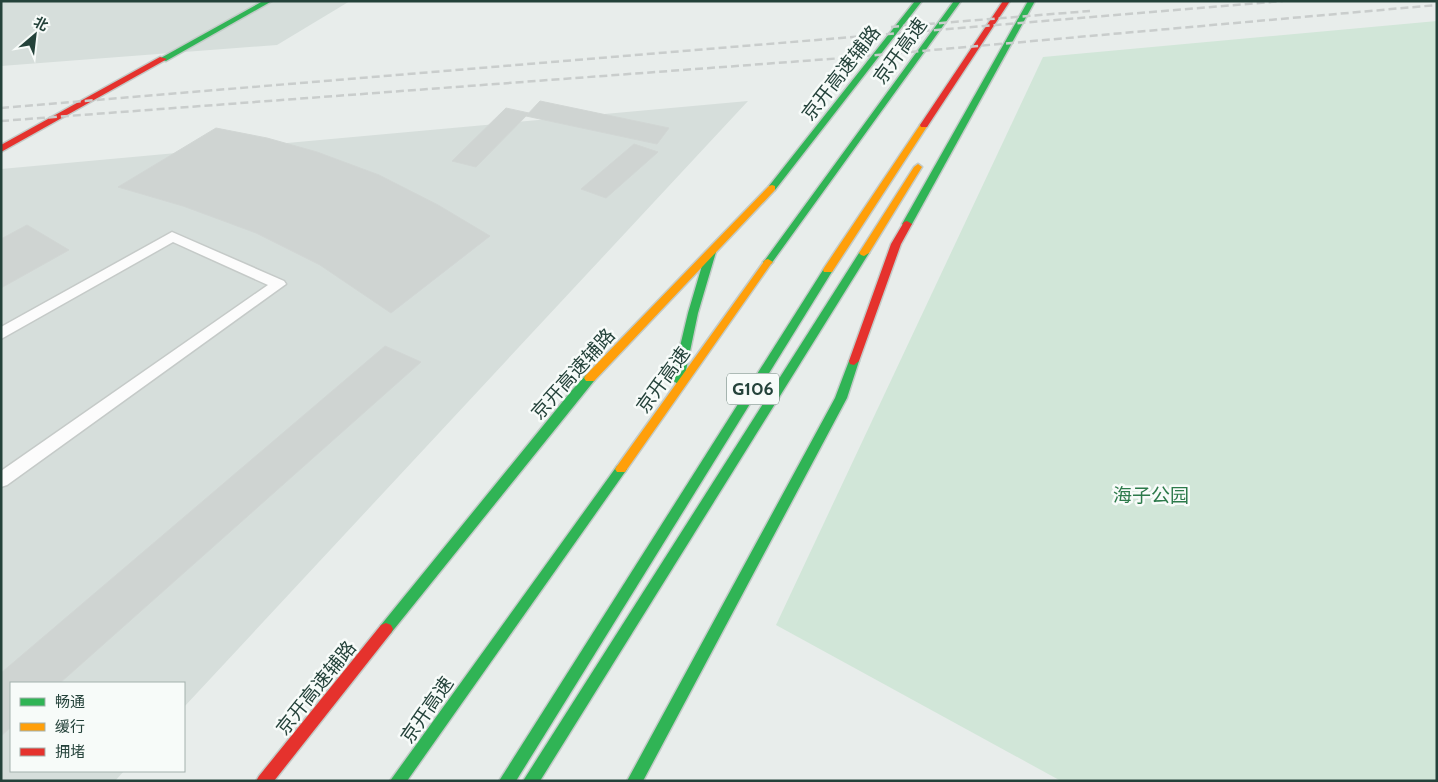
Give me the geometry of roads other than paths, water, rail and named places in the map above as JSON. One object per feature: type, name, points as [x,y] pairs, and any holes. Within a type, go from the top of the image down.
[{"type":"main road","points":[[1,149],[269,1]]},
{"type":"main road","name":"京开高速辅路","points":[[264,781],[577,392],[776,184],[919,1]]},
{"type":"main road","points":[[400,781],[959,1]]},
{"type":"main road","name":"京开高速","points":[[400,781],[676,391],[959,1]]},
{"type":"main road","name":"G106","points":[[507,781],[848,239],[1007,1]]},
{"type":"main road","points":[[990,52],[1022,1]]},
{"type":"main road","points":[[635,781],[841,398],[896,244],[1032,1]]},
{"type":"main road","points":[[531,781],[922,160]]},
{"type":"main road","points":[[676,391],[694,313],[711,252]]},
{"type":"lane","points":[[1,334],[172,236],[278,284],[1,480]]},
{"type":"railway","points":[[1,108],[1283,1]]},
{"type":"railway","points":[[1,121],[843,58],[1437,5]]},
{"type":"railway","points":[[891,27],[1090,11]]},
{"type":"park label","name":"海子公园","points":[[1151,495]]}]
